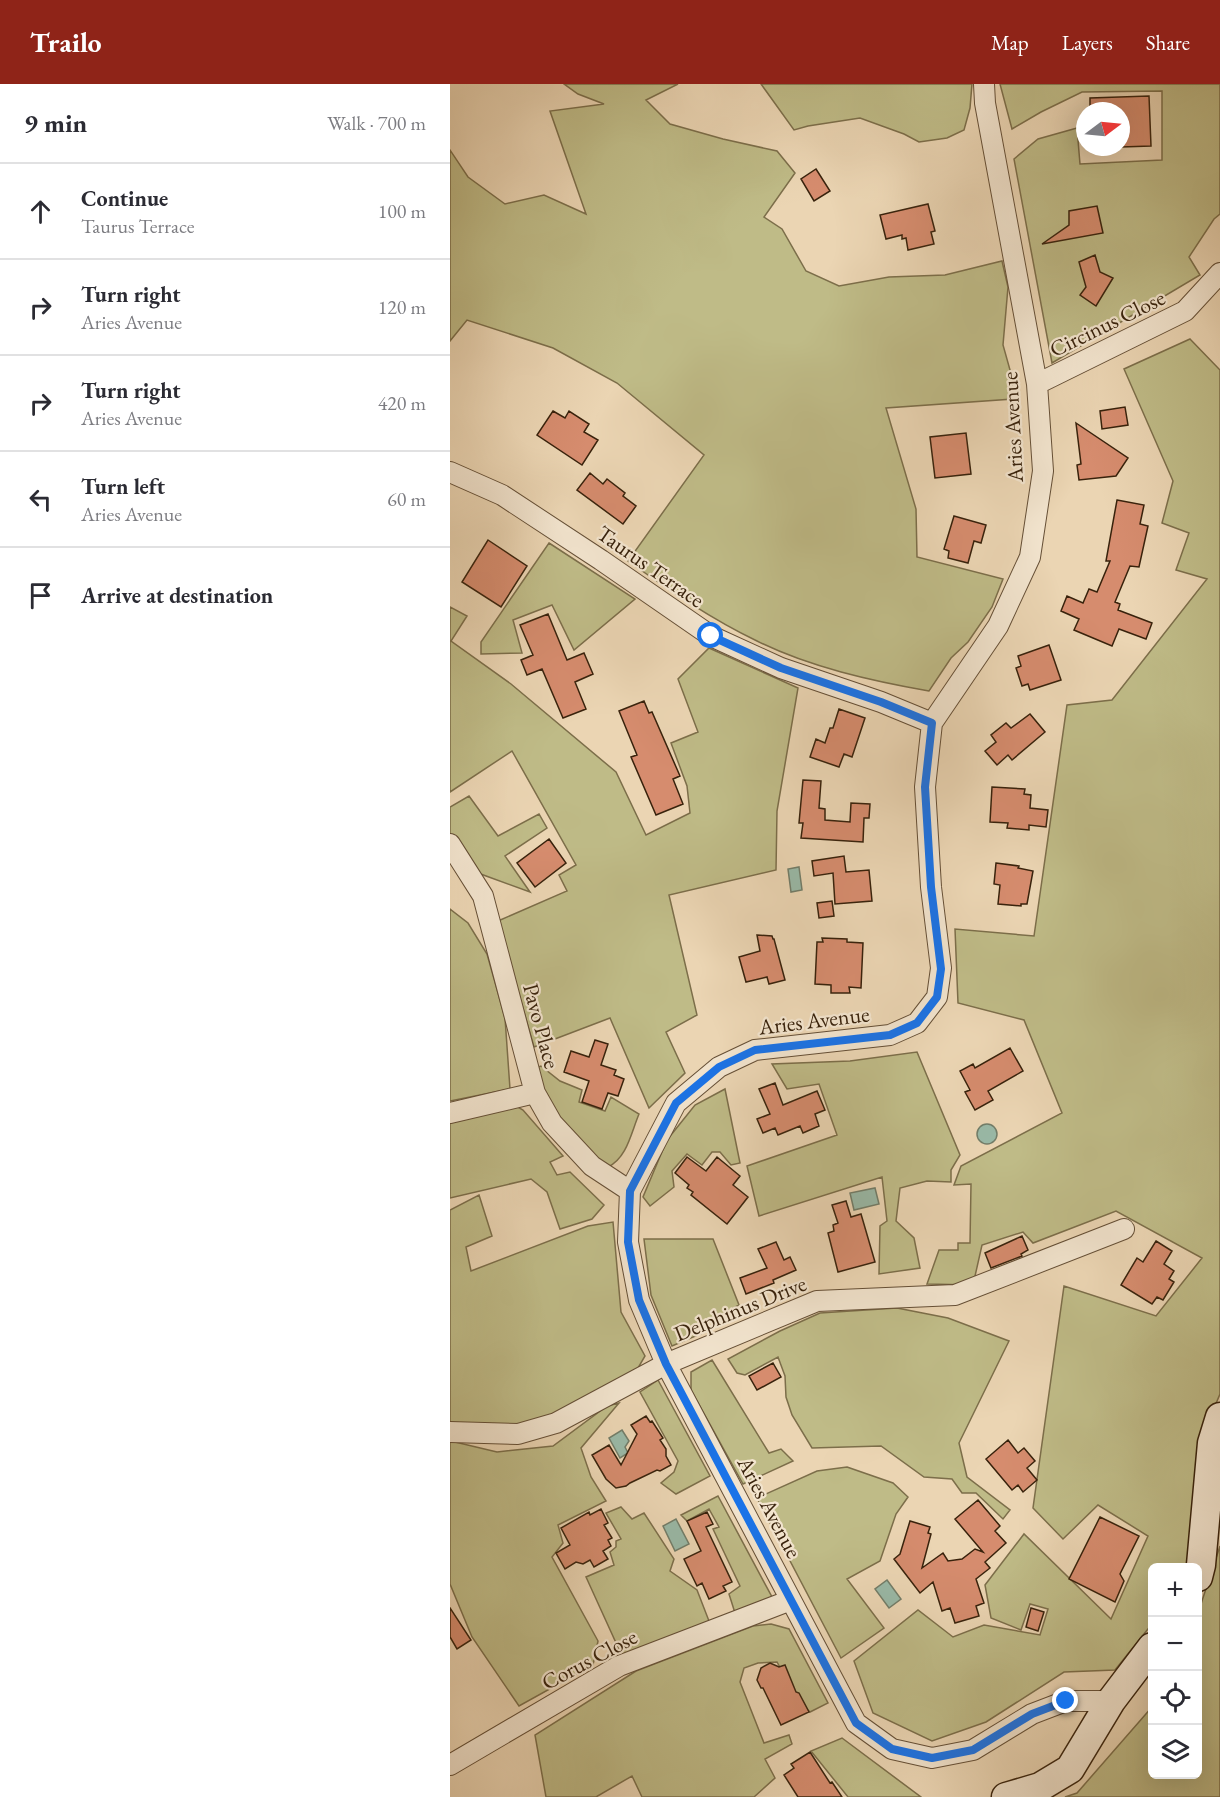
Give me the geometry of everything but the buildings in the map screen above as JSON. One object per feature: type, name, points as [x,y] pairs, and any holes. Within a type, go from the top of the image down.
[{"type":"main road","points":[[1201,1563],[1212,1443],[1220,1417]]},
{"type":"main road","points":[[1006,1797],[1040,1787],[1070,1769],[1111,1701],[1148,1652]]},
{"type":"street","name":"Aries Avenue","points":[[984,84],[984,103],[1037,384],[1043,471],[1030,557],[998,626],[932,723],[925,787],[931,887],[941,969],[937,997],[917,1023],[890,1035],[755,1050],[719,1067],[676,1103],[630,1191],[628,1242],[639,1300],[666,1364],[856,1723],[892,1749],[932,1758],[973,1750],[1032,1714],[1066,1701],[1111,1701]]},
{"type":"street","name":"Circinus Close","points":[[1037,384],[1185,311],[1220,273]]},
{"type":"street","name":"Taurus Terrace","points":[[450,472],[502,495],[711,636],[781,668],[881,702],[932,723]]},
{"type":"street","name":"Pavo Place","points":[[450,844],[483,896],[535,1093],[552,1124],[592,1166],[630,1191]]},
{"type":"street","points":[[450,1113],[535,1093]]},
{"type":"street","name":"Delphinus Drive","points":[[450,1432],[518,1434],[556,1423],[666,1364],[817,1301],[955,1295],[1124,1229]]},
{"type":"street","name":"Corus Close","points":[[450,1766],[619,1665],[791,1600]]},
{"type":"shaded area","points":[[564,84],[678,84],[646,100],[670,124],[777,151],[795,173],[764,217],[782,229],[806,271],[839,286],[889,277],[945,275],[1002,261],[1008,287],[1003,345],[1012,377],[1013,399],[886,408],[916,509],[917,557],[1003,579],[992,607],[968,642],[951,658],[929,691],[841,672],[777,650],[707,614],[628,561],[704,455],[617,383],[553,348],[467,320],[450,341],[450,150],[468,177],[505,204],[544,195],[586,214],[550,111],[604,104],[578,94]]},
{"type":"shaded area","points":[[761,84],[972,84],[970,108],[964,130],[947,138],[919,142],[860,118],[794,130]]},
{"type":"shaded area","points":[[1000,84],[1220,84],[1220,214],[1214,219],[1189,257],[1200,275],[1052,363],[1014,159],[1038,139],[1076,128],[1076,156],[1079,156],[1080,164],[1162,160],[1162,91],[1082,92],[1012,129]]},
{"type":"shaded area","points":[[1190,339],[1220,370],[1220,1394],[1200,1441],[1188,1563],[1148,1563],[1148,1629],[1115,1670],[1064,1672],[986,1722],[932,1741],[873,1713],[854,1661],[918,1610],[953,1637],[984,1625],[1040,1635],[1048,1609],[1030,1604],[1021,1630],[991,1618],[985,1585],[1024,1534],[1111,1619],[1148,1536],[1098,1505],[1063,1539],[1033,1508],[1064,1286],[1156,1316],[1202,1258],[1116,1211],[1033,1243],[1023,1232],[982,1245],[973,1285],[927,1284],[939,1250],[958,1250],[958,1243],[970,1243],[971,1184],[954,1185],[961,1166],[1062,1113],[1024,1020],[958,1003],[955,929],[1034,936],[1067,705],[1112,700],[1207,579],[1176,570],[1189,533],[1162,523],[1173,481],[1124,369]]},
{"type":"shaded area","points":[[549,543],[635,599],[574,650],[552,605],[513,620],[522,653],[481,654],[481,642]]},
{"type":"shaded area","points":[[450,607],[467,616],[451,641],[511,684],[616,772],[646,835],[690,813],[687,786],[671,743],[698,732],[678,679],[709,648],[798,688],[777,811],[776,870],[669,895],[697,1015],[666,1032],[685,1073],[649,1108],[610,1018],[534,1047],[498,921],[567,891],[559,875],[576,865],[512,751],[450,792]]},
{"type":"shaded area","points":[[469,796],[498,836],[539,814],[547,828],[505,856],[530,892],[478,873],[450,834],[450,807]]},
{"type":"shaded area","points":[[799,867],[802,890],[791,892],[788,869]]},
{"type":"shaded area","points":[[450,909],[468,923],[487,954],[505,1018],[510,1089],[450,1101]]},
{"type":"shaded area","points":[[917,1052],[960,1155],[951,1170],[951,1182],[927,1181],[900,1188],[896,1221],[914,1238],[920,1268],[879,1274],[880,1226],[887,1221],[882,1177],[759,1216],[747,1166],[837,1135],[819,1084],[787,1089],[772,1064],[850,1061]]},
{"type":"shaded area","points":[[541,1066],[560,1081],[582,1090],[579,1102],[605,1111],[611,1097],[639,1114],[628,1144],[620,1158],[614,1163],[608,1167],[561,1129],[533,1069]]},
{"type":"shaded area","points":[[725,1089],[740,1163],[731,1165],[720,1152],[712,1152],[702,1165],[687,1154],[672,1171],[674,1187],[650,1206],[643,1197],[667,1140],[695,1105]]},
{"type":"shaded area","points":[[511,1103],[523,1110],[563,1156],[550,1162],[557,1175],[570,1172],[604,1205],[592,1219],[560,1229],[547,1192],[531,1179],[450,1198],[450,1120]]},
{"type":"shaded area","points":[[983,1124],[991,1124],[997,1130],[997,1138],[991,1144],[983,1144],[977,1138],[977,1130]]},
{"type":"shaded area","points":[[875,1188],[879,1204],[854,1210],[850,1193]]},
{"type":"shaded area","points":[[479,1195],[492,1236],[466,1247],[471,1271],[588,1226],[613,1222],[621,1312],[645,1356],[634,1375],[574,1407],[515,1427],[450,1425],[450,1210]]},
{"type":"shaded area","points":[[644,1239],[713,1239],[739,1305],[708,1322],[705,1332],[672,1346],[651,1295]]},
{"type":"shaded area","points":[[897,1308],[948,1318],[1009,1341],[959,1443],[967,1477],[1010,1510],[1003,1519],[976,1493],[962,1493],[952,1479],[924,1477],[881,1446],[812,1448],[792,1415],[786,1397],[785,1376],[778,1357],[745,1375],[737,1373],[728,1359],[820,1313]]},
{"type":"shaded area","points":[[712,1360],[769,1453],[781,1449],[793,1461],[743,1484],[691,1390],[691,1372]]},
{"type":"shaded area","points":[[658,1380],[710,1476],[676,1494],[661,1483],[674,1472],[678,1461],[640,1392]]},
{"type":"shaded area","points":[[619,1403],[581,1448],[591,1477],[606,1501],[558,1525],[563,1543],[552,1557],[598,1641],[593,1665],[519,1706],[472,1637],[450,1584],[450,1442],[497,1452],[553,1446],[607,1406]]},
{"type":"shaded area","points":[[622,1430],[629,1441],[625,1447],[628,1453],[620,1458],[609,1438]]},
{"type":"shaded area","points":[[847,1467],[893,1483],[908,1497],[896,1514],[880,1561],[847,1579],[884,1628],[841,1658],[757,1498],[817,1471]]},
{"type":"shaded area","points":[[718,1496],[772,1597],[735,1613],[729,1594],[740,1586],[713,1529],[719,1527],[709,1509],[687,1521],[681,1515]]},
{"type":"shaded area","points":[[621,1507],[632,1519],[644,1513],[674,1559],[670,1571],[697,1590],[709,1621],[622,1656],[586,1577],[614,1565],[610,1552],[616,1547],[616,1541],[621,1539],[606,1513]]},
{"type":"shaded area","points":[[676,1519],[689,1544],[675,1551],[663,1526]]},
{"type":"shaded area","points":[[1220,1546],[1220,1797],[1065,1797],[1077,1793],[1148,1712],[1148,1779],[1202,1779],[1202,1601]]},
{"type":"shaded area","points":[[887,1580],[901,1599],[889,1608],[875,1589]]},
{"type":"shaded area","points":[[771,1624],[789,1629],[828,1703],[810,1712],[800,1703],[777,1662],[758,1663],[744,1668],[740,1682],[764,1743],[789,1735],[792,1744],[765,1759],[775,1778],[754,1797],[642,1797],[632,1776],[596,1797],[546,1797],[535,1735],[636,1671],[753,1626]]},
{"type":"shaded area","points":[[842,1738],[921,1797],[848,1797],[811,1751]]},
{"type":"route","points":[[711,636],[781,668],[881,702],[932,723],[925,787],[931,887],[941,969],[937,997],[917,1023],[890,1035],[755,1050],[719,1067],[676,1103],[630,1191],[628,1242],[639,1300],[666,1364],[856,1723],[892,1749],[932,1758],[973,1750],[1032,1714],[1066,1701]]}]
